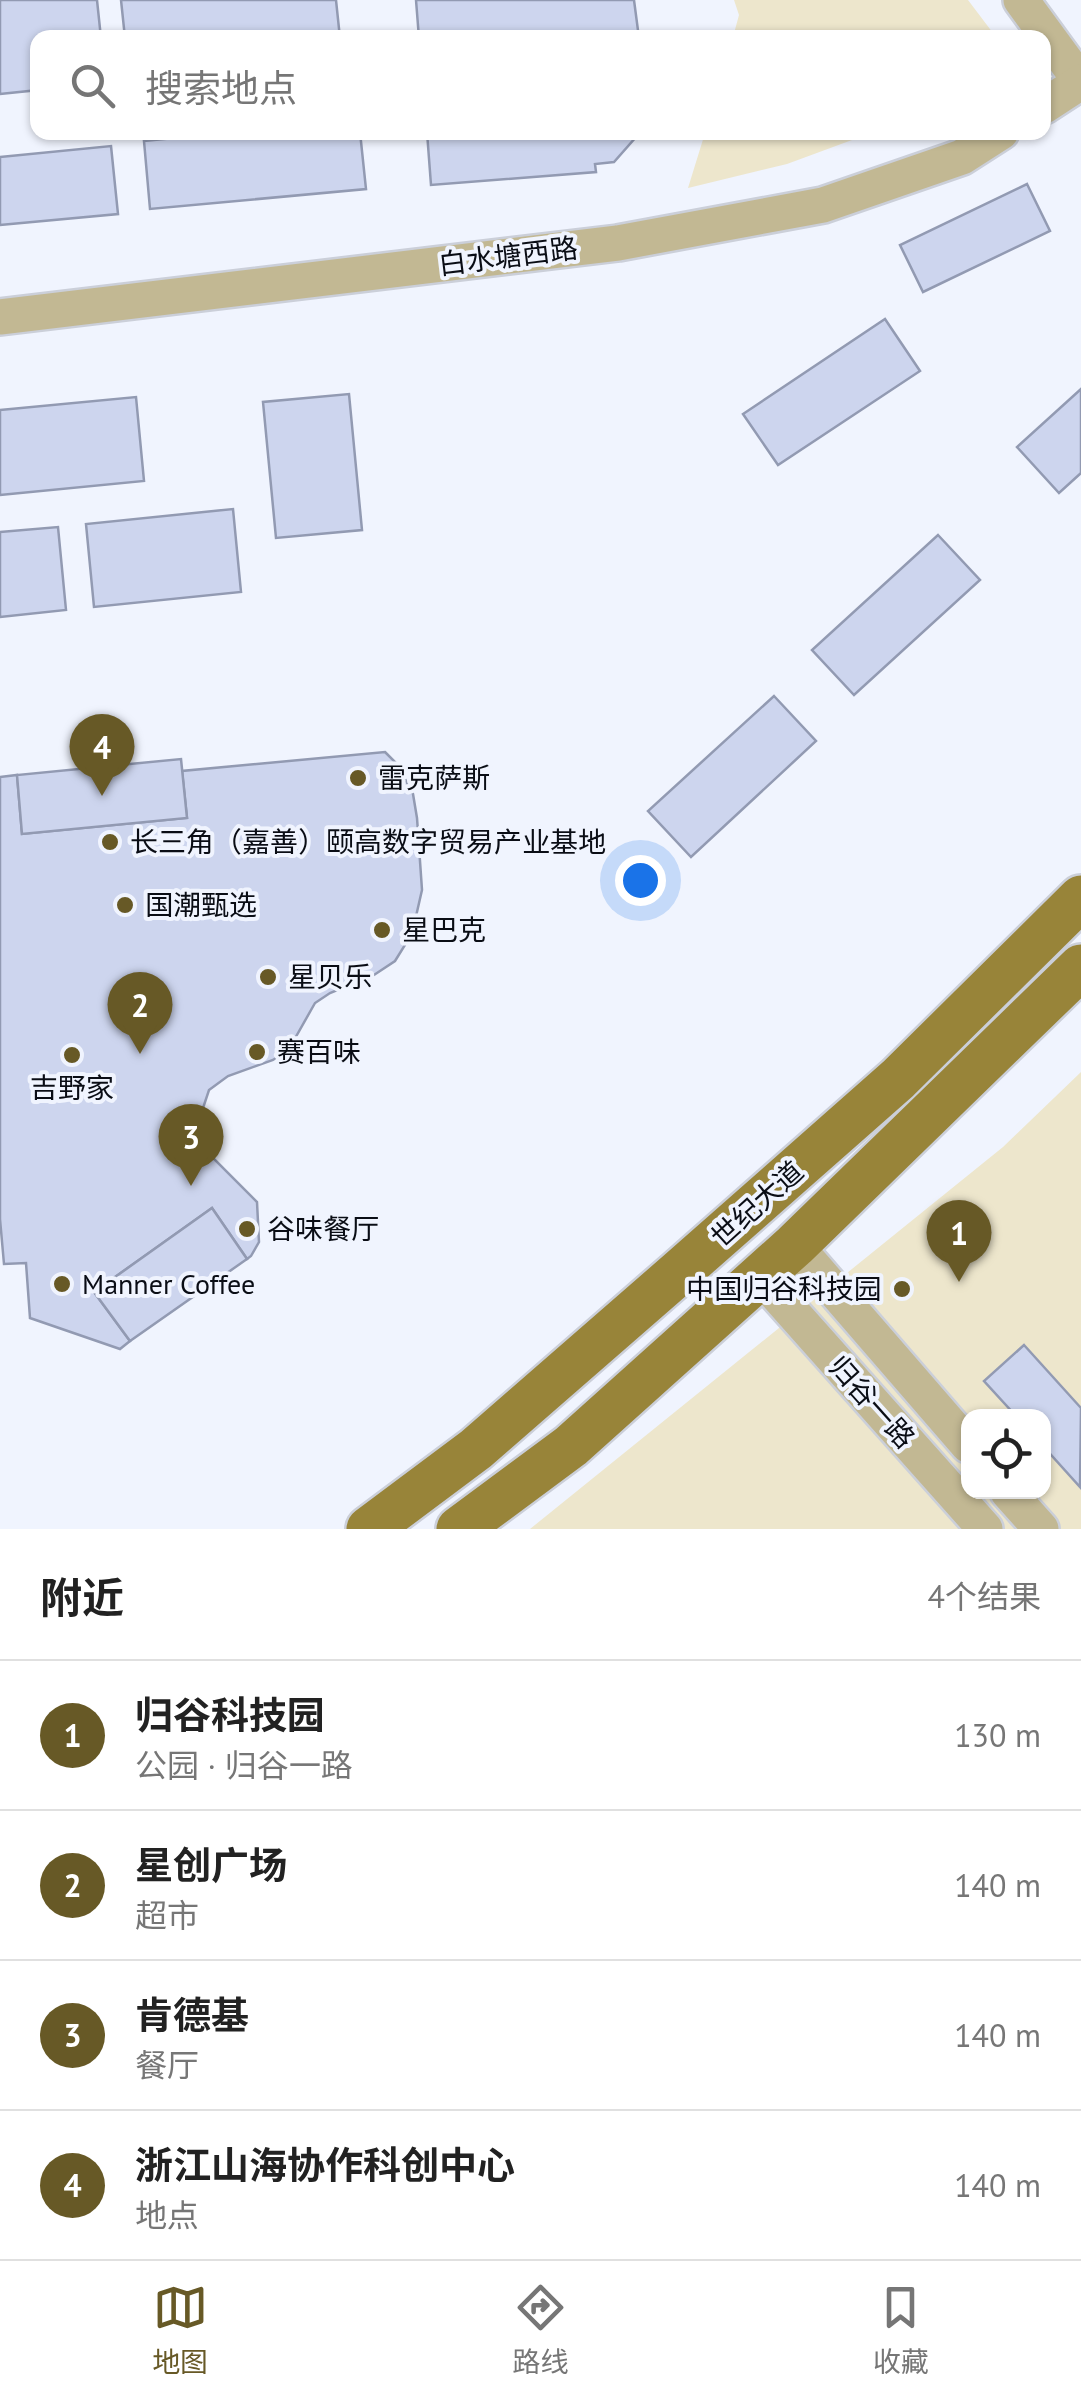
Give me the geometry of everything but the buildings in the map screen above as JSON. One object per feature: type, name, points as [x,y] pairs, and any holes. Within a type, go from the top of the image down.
[{"type":"main road","name":"世纪大道","points":[[369,1529],[476,1449],[693,1260],[898,1078],[1081,898]]},
{"type":"main road","name":"世纪大道","points":[[459,1529],[571,1446],[795,1245],[1081,967]]},
{"type":"street","points":[[1021,0],[1043,30]]},
{"type":"street","points":[[1051,41],[1081,82],[1051,101]]},
{"type":"street","name":"白水塘西路","points":[[0,317],[618,243],[823,206],[962,157],[989,140]]},
{"type":"street","name":"归谷一路","points":[[795,1245],[961,1438]]},
{"type":"street","name":"归谷一路","points":[[760,1276],[985,1529]]},
{"type":"street","points":[[1014,1499],[1041,1529]]},
{"type":"shaded area","points":[[734,0],[968,0],[991,30],[735,30],[739,15]]},
{"type":"shaded area","points":[[703,140],[852,140],[787,164],[688,188]]},
{"type":"shaded area","points":[[1081,1072],[1081,1529],[530,1529],[1003,1147]]},
{"type":"place","name":"雷克萨斯","points":[[358,778]]},
{"type":"place","name":"浙江山海协作科创中心","points":[[102,796]]},
{"type":"place","name":"长三角（嘉善）颐高数字贸易产业基地","points":[[110,842]]},
{"type":"place","name":"国潮甄选","points":[[125,905]]},
{"type":"place","name":"星巴克","points":[[382,930]]},
{"type":"place","name":"星贝乐","points":[[268,977]]},
{"type":"place","name":"赛百味","points":[[257,1052]]},
{"type":"place","name":"星创广场","points":[[140,1054]]},
{"type":"place","name":"吉野家","points":[[72,1055]]},
{"type":"place","name":"肯德基","points":[[191,1186]]},
{"type":"place","name":"谷味餐厅","points":[[247,1229]]},
{"type":"place","name":"归谷科技园","points":[[959,1282]]},
{"type":"place","name":"Manner Coffee","points":[[62,1284]]},
{"type":"place","name":"中国归谷科技园","points":[[902,1289]]}]
